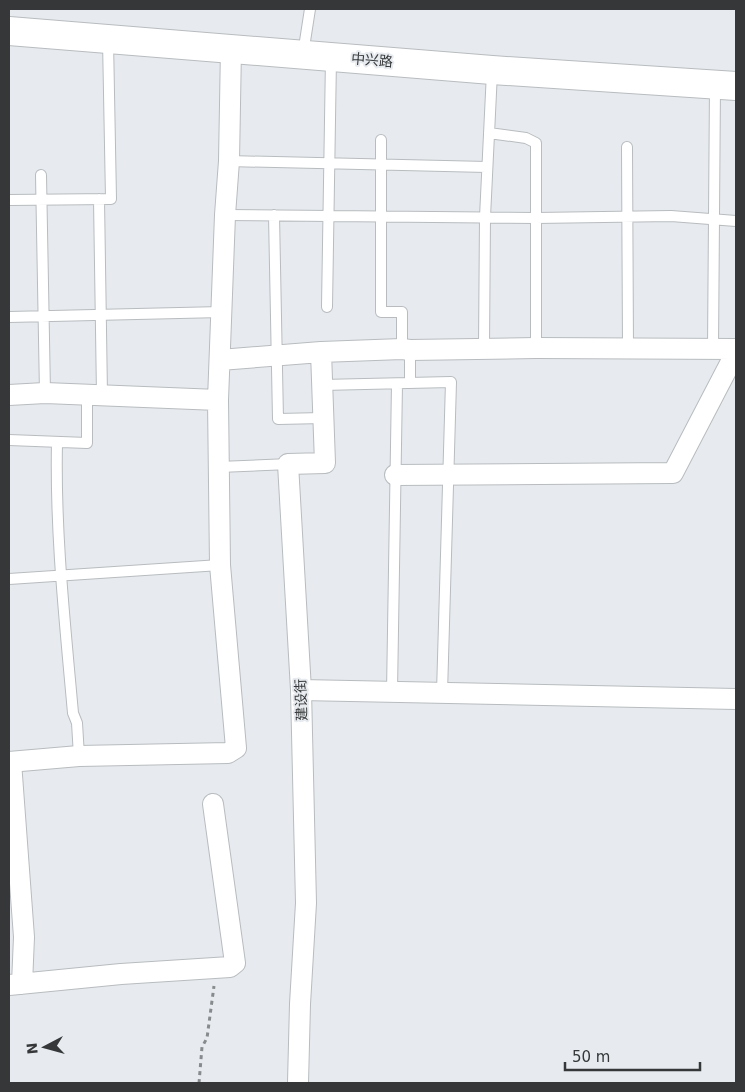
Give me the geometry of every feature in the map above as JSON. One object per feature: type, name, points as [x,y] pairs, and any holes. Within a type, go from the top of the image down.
[{"type":"main road","name":"中兴路","points":[[9,31],[492,70],[726,86]]},
{"type":"street","points":[[213,804],[235,962],[230,967],[121,974],[15,984],[24,937],[10,762],[79,756],[228,753],[236,748],[220,565],[218,400],[225,215],[229,161],[231,48]]},
{"type":"street","points":[[220,360],[321,352],[406,349],[628,348],[736,350],[672,473],[395,475]]},
{"type":"street","points":[[321,352],[325,463]]},
{"type":"street","points":[[9,395],[45,393],[218,400]]},
{"type":"street","name":"建设街","points":[[288,464],[302,690],[306,903],[300,1004],[298,1083]]},
{"type":"street","points":[[302,690],[736,699]]},
{"type":"lane","points":[[303,54],[310,9]]},
{"type":"lane","points":[[9,200],[111,199],[108,39]]},
{"type":"lane","points":[[327,307],[331,56]]},
{"type":"lane","points":[[484,348],[485,217],[492,70]]},
{"type":"lane","points":[[713,349],[714,219],[726,86]]},
{"type":"lane","points":[[489,133],[526,138],[536,143],[536,348]]},
{"type":"lane","points":[[381,140],[381,312],[402,312],[410,383]]},
{"type":"lane","points":[[627,147],[628,348]]},
{"type":"lane","points":[[229,161],[487,168]]},
{"type":"lane","points":[[41,175],[45,393]]},
{"type":"lane","points":[[9,440],[87,443],[94,395],[100,315],[99,199]]},
{"type":"lane","points":[[225,215],[536,218],[671,216],[736,221]]},
{"type":"lane","points":[[274,215],[278,419],[323,418]]},
{"type":"lane","points":[[9,317],[222,312]]},
{"type":"lane","points":[[322,385],[452,382],[442,693]]},
{"type":"lane","points":[[392,692],[397,384]]},
{"type":"lane","points":[[57,442],[56,479],[61,576],[72,713],[76,723],[79,756]]},
{"type":"lane","points":[[219,467],[325,463]]},
{"type":"lane","points":[[9,579],[220,565]]},
{"type":"path","points":[[199,1083],[202,1047],[207,1038],[216,968]]}]
